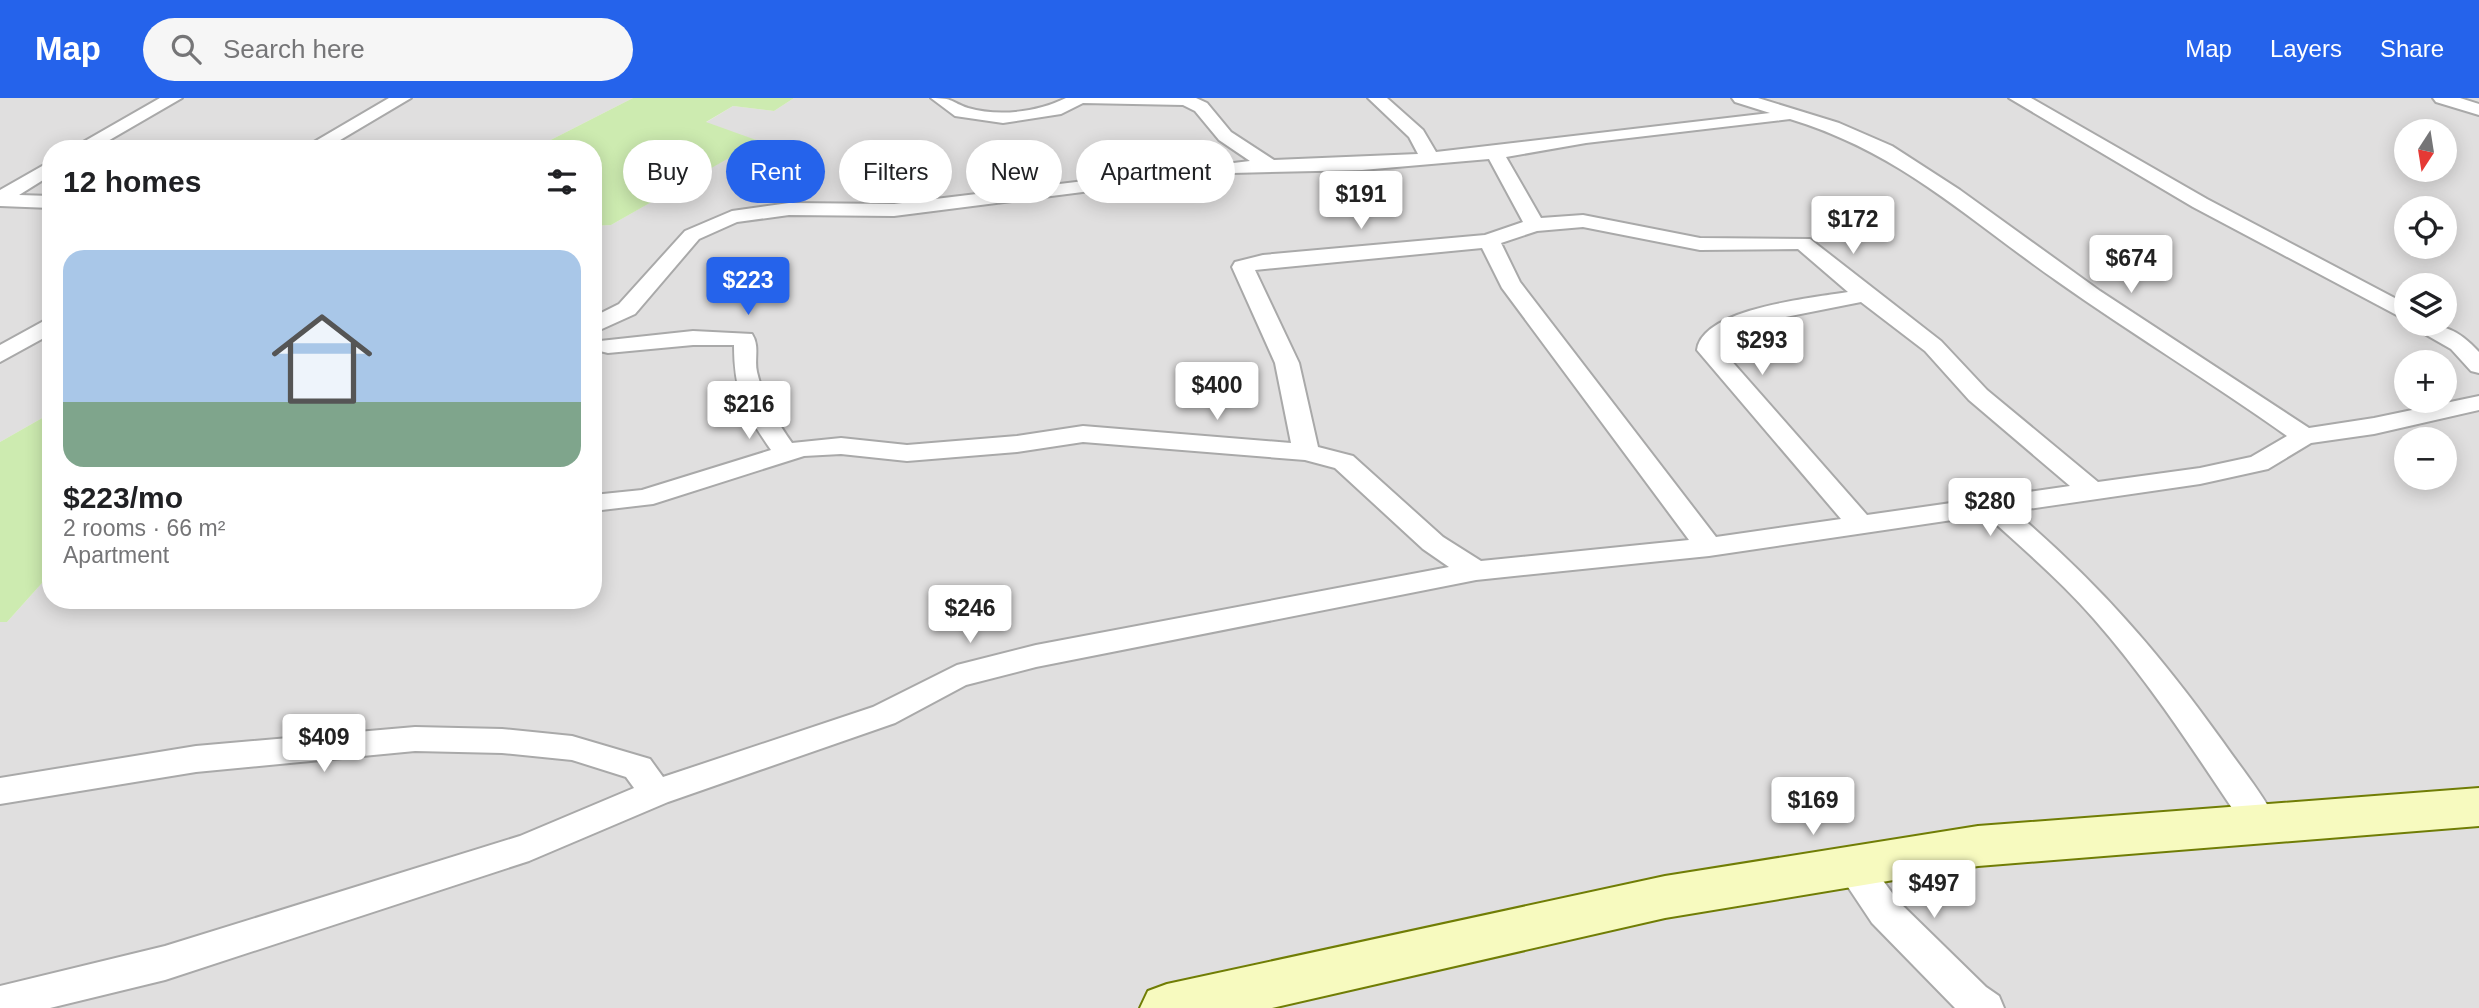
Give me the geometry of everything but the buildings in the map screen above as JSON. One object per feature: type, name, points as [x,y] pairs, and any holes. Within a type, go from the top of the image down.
[{"type":"street","points":[[96,140],[173,98]]},
{"type":"street","points":[[327,140],[402,98]]},
{"type":"street","points":[[940,98],[961,111],[1003,118],[1055,110],[1080,98],[1186,100],[1201,107],[1225,136],[1270,166]]},
{"type":"street","points":[[1377,98],[1417,134],[1429,156]]},
{"type":"street","points":[[1741,98],[1849,133],[1885,149],[2062,275],[2163,343],[2231,384],[2304,436]]},
{"type":"street","points":[[2018,98],[2200,203],[2394,307]]},
{"type":"street","points":[[2442,98],[2479,110]]},
{"type":"street","points":[[602,322],[627,309],[692,235],[732,217],[789,209],[894,210],[1232,167],[1362,164],[1429,156],[1494,153],[1586,138],[1796,115]]},
{"type":"street","points":[[1494,153],[1535,225]]},
{"type":"street","points":[[0,199],[42,173]]},
{"type":"street","points":[[0,199],[42,201]]},
{"type":"street","points":[[1306,452],[1287,363],[1243,267],[1263,261],[1487,241],[1535,225],[1583,221],[1700,244],[1803,243],[1865,295],[1933,346],[1978,395],[2092,491]]},
{"type":"street","points":[[1487,241],[1497,251],[1510,283],[1709,547]]},
{"type":"street","points":[[1860,524],[1709,351],[1709,346],[1717,332],[1741,321],[1865,295]]},
{"type":"street","points":[[0,355],[42,329]]},
{"type":"street","points":[[608,346],[675,338],[716,336],[744,339],[747,347],[744,370],[761,418],[786,453]]},
{"type":"street","points":[[2445,336],[2459,344],[2479,366]]},
{"type":"street","points":[[0,1003],[165,962],[529,847],[656,793],[884,715],[957,676],[1035,656],[1476,571],[1709,547],[2092,491],[2259,463],[2304,436],[2374,426],[2479,403]]},
{"type":"street","points":[[602,502],[644,498],[802,448],[841,446],[907,453],[1017,444],[1083,433],[1306,452],[1344,462],[1433,543],[1476,571]]},
{"type":"street","points":[[1992,506],[2078,583],[2157,673],[2260,822]]},
{"type":"street","points":[[0,791],[196,759],[415,739],[502,741],[572,748],[638,768],[656,793]]},
{"type":"street","points":[[1167,1008],[1665,897],[1979,846],[2479,807]]},
{"type":"street","points":[[1852,866],[1885,912],[1972,999],[1985,1008]]},
{"type":"shaded area","points":[[0,98],[633,98],[551,140],[42,140],[42,418],[0,442]]},
{"type":"shaded area","points":[[794,98],[2479,98],[2479,1008],[0,1008],[0,622],[7,622],[42,583],[42,609],[602,609],[602,226],[611,225],[650,203],[712,203],[712,167],[726,159],[726,203],[825,203],[825,140],[755,140],[705,123],[733,106],[774,111]]},
{"type":"green space","points":[[633,98],[794,98],[774,111],[733,106],[706,122],[756,140],[726,140],[726,160],[712,168],[712,140],[623,140],[623,203],[650,203],[611,225],[602,226],[602,140],[551,140]]},
{"type":"green space","points":[[42,418],[42,583],[7,622],[0,622],[0,442]]}]
